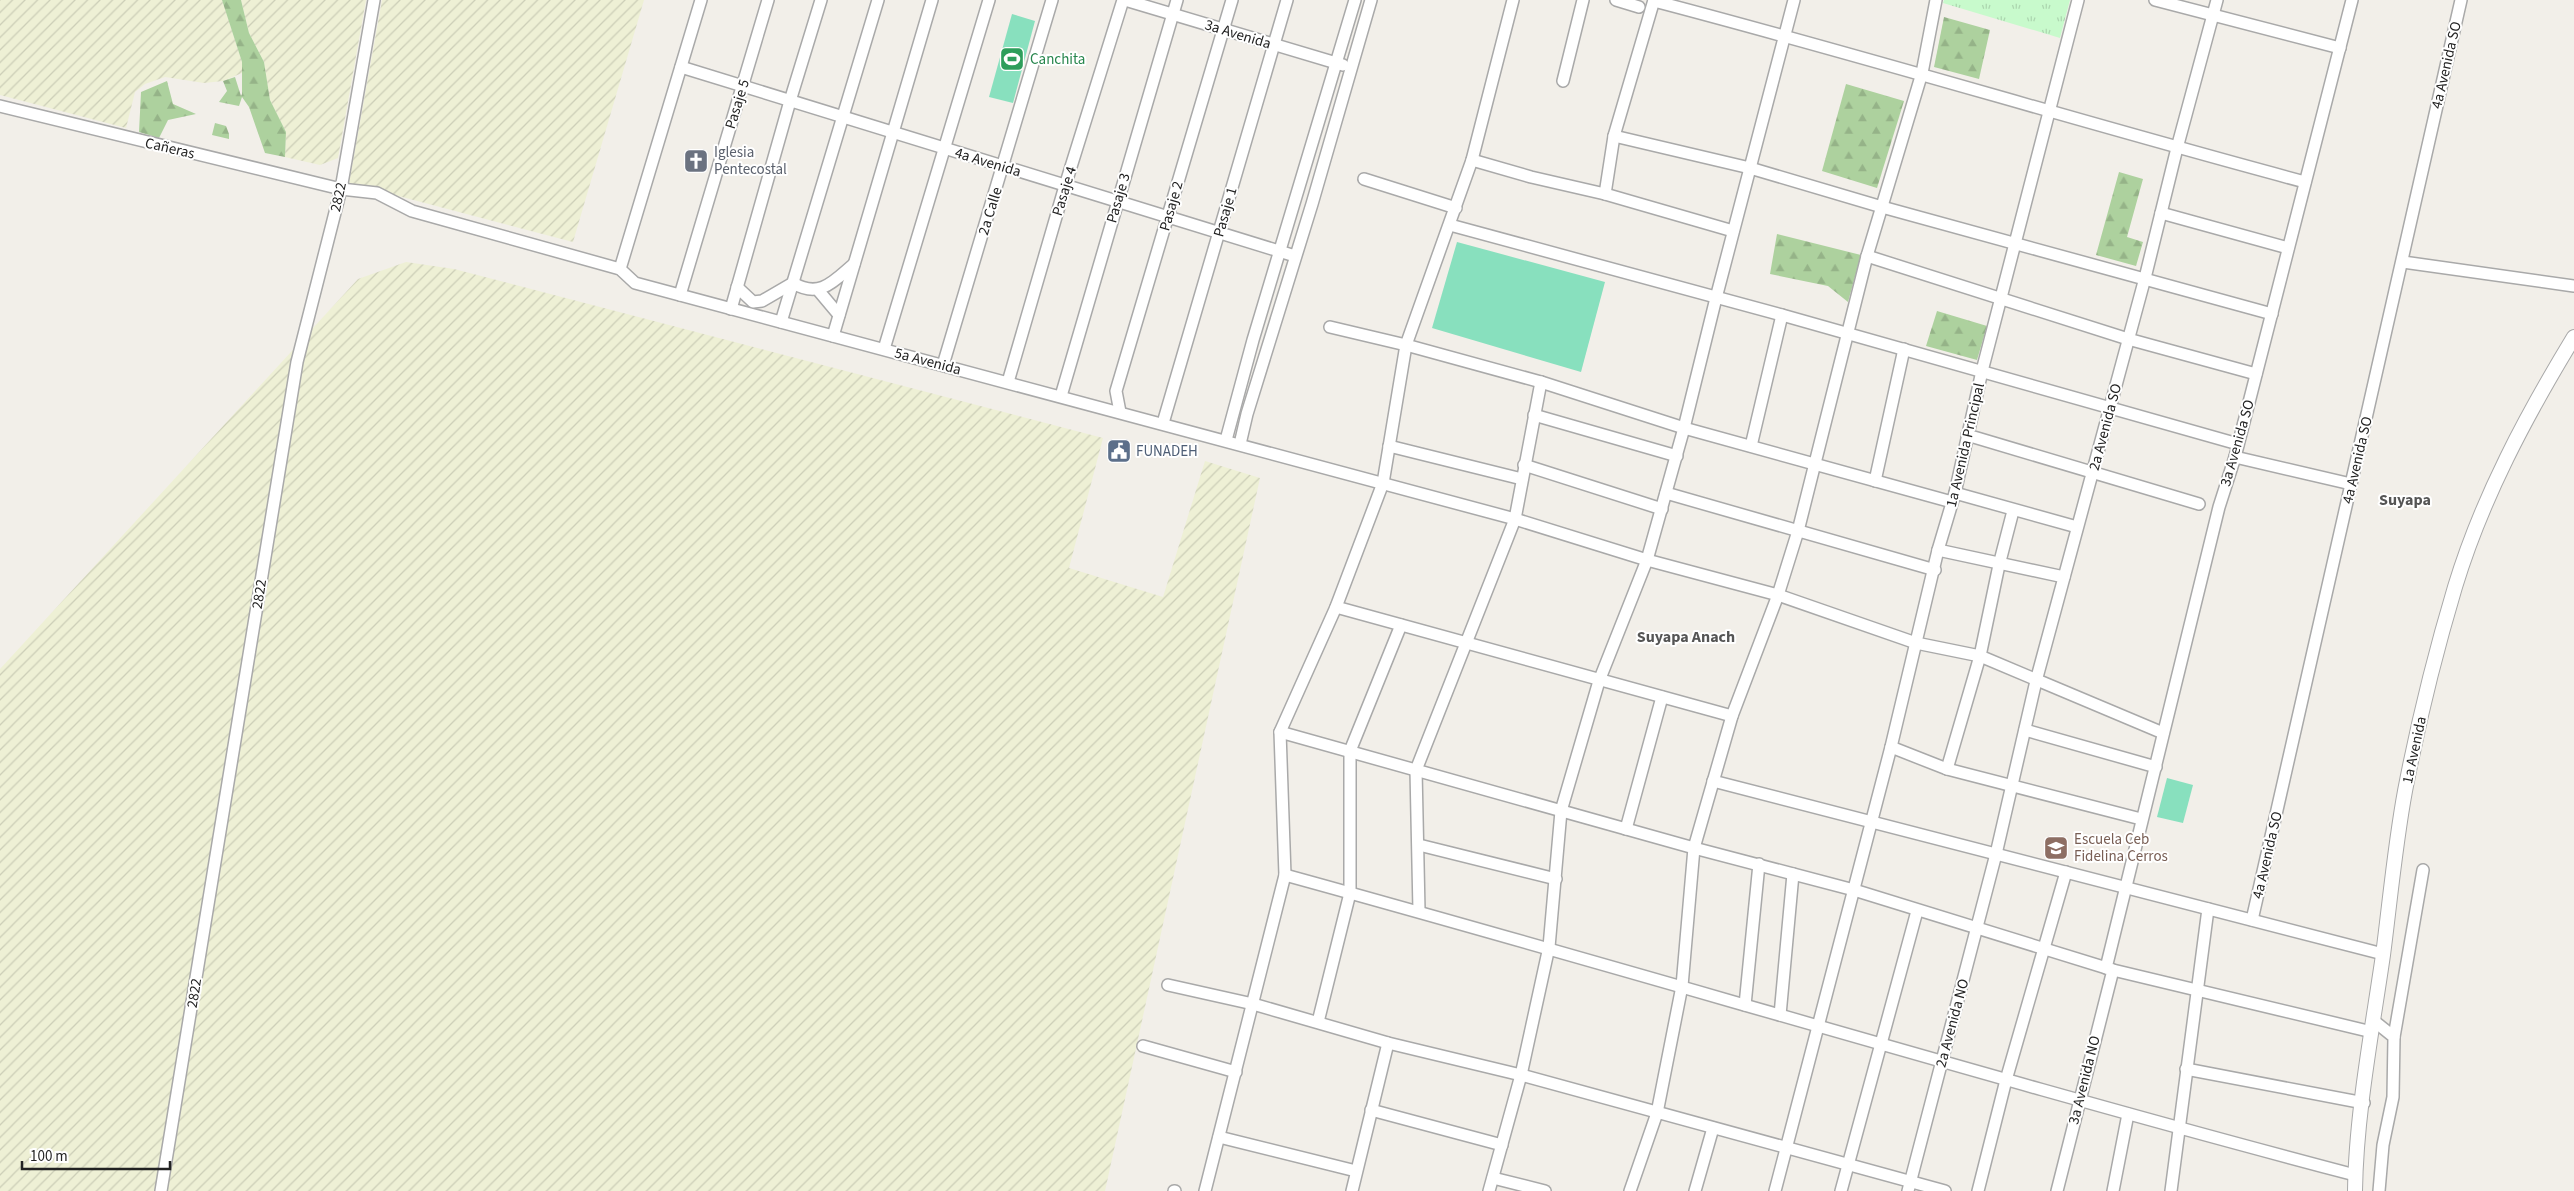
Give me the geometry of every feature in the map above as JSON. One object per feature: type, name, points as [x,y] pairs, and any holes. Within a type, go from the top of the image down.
[{"type":"street","name":"2822","points":[[161,1191],[297,362],[341,189],[374,0]]},
{"type":"street","points":[[620,269],[700,0]]},
{"type":"street","name":"Pasaje 5","points":[[680,295],[768,0]]},
{"type":"street","points":[[731,308],[821,0]]},
{"type":"street","points":[[781,322],[878,0]]},
{"type":"street","points":[[833,336],[932,0]]},
{"type":"street","points":[[884,349],[988,0]]},
{"type":"street","name":"2a Calle","points":[[943,365],[1052,0]]},
{"type":"street","name":"3a Avenida","points":[[1124,0],[1352,68]]},
{"type":"street","name":"Pasaje 4","points":[[1008,382],[1065,186],[1124,0]]},
{"type":"street","name":"Pasaje 3","points":[[1061,396],[1177,0]]},
{"type":"street","name":"Pasaje 2","points":[[1120,412],[1116,391],[1232,0]]},
{"type":"street","name":"Pasaje 1","points":[[1163,423],[1287,0]]},
{"type":"street","points":[[1226,440],[1355,0]]},
{"type":"street","points":[[1240,444],[1247,414],[1371,0]]},
{"type":"street","points":[[1206,1191],[1284,875],[1280,732],[1336,607],[1384,483],[1406,345],[1472,160],[1513,0]]},
{"type":"street","points":[[1563,81],[1582,0]]},
{"type":"street","points":[[1617,0],[1639,7]]},
{"type":"street","points":[[1489,1191],[1521,1075],[1549,947],[1560,811],[1599,681],[1647,560],[1662,509],[1794,0]]},
{"type":"street","points":[[1630,1191],[1657,1113],[1682,986],[1694,848],[1732,716],[1778,596],[1798,531],[1816,464],[1846,332],[1922,73],[1936,0]]},
{"type":"street","name":"1a Avenida Principal","points":[[1775,1191],[1891,747],[1935,570],[1938,550],[1953,498],[1982,371],[2078,0]]},
{"type":"street","points":[[2156,0],[2340,48]]},
{"type":"street","name":"2a Avenida SO","points":[[1996,854],[2036,680],[2145,278],[2176,148],[2217,0]]},
{"type":"street","name":"3a Avenida SO","points":[[2125,887],[2219,507],[2235,457],[2352,0]]},
{"type":"street","name":"4a Avenida SO","points":[[2252,920],[2461,0]]},
{"type":"street","points":[[1604,194],[1614,136],[1654,1],[1922,73],[2176,148],[2305,182]]},
{"type":"street","name":"4a Avenida","points":[[681,67],[1295,256]]},
{"type":"street","name":"Cañeras","points":[[0,106],[341,189],[377,193],[412,211],[620,269]]},
{"type":"street","points":[[1614,136],[1750,168],[1882,207],[2272,314]]},
{"type":"street","points":[[1472,160],[1531,178],[1604,194],[1733,231]]},
{"type":"street","points":[[1364,179],[1456,208]]},
{"type":"street","points":[[2161,213],[2288,248]]},
{"type":"street","points":[[1450,225],[1716,298],[1782,314],[2238,444]]},
{"type":"street","points":[[1867,256],[2128,339],[2256,374]]},
{"type":"street","points":[[2403,262],[2574,286]]},
{"type":"street","points":[[793,283],[805,290],[818,290],[830,284],[854,264]]},
{"type":"street","name":"5a Avenida","points":[[620,269],[635,283],[1163,423],[1515,519],[1647,560],[1778,596],[1916,643],[1980,656],[2164,733]]},
{"type":"street","points":[[737,287],[753,302],[762,301],[793,283]]},
{"type":"street","points":[[818,290],[839,315]]},
{"type":"street","points":[[1751,446],[1782,314]]},
{"type":"street","points":[[1330,327],[1406,345],[1541,382],[1684,428],[1875,481],[2077,527]]},
{"type":"street","name":"1a Avenida","points":[[2355,1191],[2355,1175],[2373,1027],[2405,793],[2422,712],[2455,586],[2500,471],[2536,399],[2574,337]]},
{"type":"street","points":[[1875,481],[1904,350]]},
{"type":"street","points":[[1418,911],[1416,770],[1515,519],[1541,382]]},
{"type":"street","points":[[1534,415],[1677,456]]},
{"type":"street","points":[[1967,436],[2199,504]]},
{"type":"street","points":[[1389,446],[1522,479]]},
{"type":"street","points":[[2235,457],[2351,484]]},
{"type":"street","points":[[1524,465],[1662,509]]},
{"type":"street","points":[[1666,493],[1935,570]]},
{"type":"street","points":[[1947,768],[1980,656],[1999,565],[2013,511]]},
{"type":"street","points":[[1938,550],[1999,565],[2064,577]]},
{"type":"street","points":[[1336,607],[1467,642],[1599,681],[1732,716]]},
{"type":"street","points":[[1318,1022],[1350,893],[1350,751],[1401,625]]},
{"type":"street","points":[[1626,829],[1662,697]]},
{"type":"street","points":[[2025,730],[2156,767]]},
{"type":"street","points":[[1280,732],[1694,848],[1854,890],[2110,969],[2197,992],[2373,1027],[2394,1037]]},
{"type":"street","points":[[1891,747],[1947,768],[2141,819]]},
{"type":"street","points":[[1713,781],[2383,954]]},
{"type":"street","points":[[1418,845],[1556,879]]},
{"type":"street","name":"2a Avenida NO","points":[[1909,1186],[1996,854]]},
{"type":"street","points":[[1745,1005],[1760,864]]},
{"type":"street","points":[[2379,1191],[2383,1144],[2393,1097],[2394,1037],[2423,870]]},
{"type":"street","points":[[1978,1191],[2006,1080],[2066,872]]},
{"type":"street","points":[[1780,1015],[1793,874]]},
{"type":"street","points":[[1284,875],[1549,947],[2006,1080],[2355,1175]]},
{"type":"street","name":"3a Avenida NO","points":[[2056,1191],[2110,969],[2125,887]]},
{"type":"street","points":[[2171,1191],[2208,909]]},
{"type":"street","points":[[1841,1191],[1917,910]]},
{"type":"street","points":[[1168,985],[1253,1004],[1388,1043],[1521,1075],[1657,1113],[1786,1146],[1848,1164],[1909,1186],[1945,1191]]},
{"type":"street","points":[[1352,1191],[1388,1043]]},
{"type":"street","points":[[1143,1046],[1236,1072]]},
{"type":"street","points":[[2186,1069],[2364,1102]]},
{"type":"street","points":[[1371,1110],[1502,1145]]},
{"type":"street","points":[[2114,1191],[2128,1114]]},
{"type":"street","points":[[1696,1191],[1713,1128]]},
{"type":"street","points":[[1219,1136],[1356,1171]]},
{"type":"street","points":[[1493,1178],[1544,1191]]},
{"type":"green space","points":[[0,0],[222,0],[242,62],[242,73],[223,81],[204,83],[165,77],[145,84],[135,92],[126,128],[0,95]]},
{"type":"green space","points":[[222,0],[241,0],[249,33],[264,62],[270,100],[286,132],[285,157],[265,153],[249,107],[242,97],[239,106],[219,102],[227,91],[223,81],[235,77],[241,96],[242,94],[242,62]]},
{"type":"green space","points":[[241,0],[366,0],[338,158],[320,165],[285,157],[286,132],[270,100],[264,62],[249,33]]},
{"type":"green space","points":[[382,0],[644,0],[573,242],[349,183]]},
{"type":"green space","points":[[1944,0],[2070,0],[2060,38],[1943,3]]},
{"type":"green space","name":"Canchita","points":[[1012,14],[1035,21],[1013,103],[989,97]]},
{"type":"green space","points":[[1944,17],[1990,30],[1979,79],[1934,67]]},
{"type":"green space","points":[[167,81],[173,104],[196,114],[168,120],[159,138],[139,132],[141,92]]},
{"type":"green space","points":[[1846,84],[1904,101],[1877,188],[1822,171]]},
{"type":"green space","points":[[215,123],[226,126],[229,139],[212,135]]},
{"type":"green space","points":[[2119,172],[2143,179],[2127,237],[2143,242],[2136,266],[2096,255]]},
{"type":"green space","points":[[1777,234],[1861,255],[1848,302],[1828,286],[1770,274]]},
{"type":"green space","points":[[1457,242],[1605,282],[1581,372],[1432,328]]},
{"type":"green space","points":[[406,262],[454,269],[1103,438],[1069,568],[1163,597],[1205,461],[1260,478],[1105,1191],[0,1191],[0,669],[358,279]]},
{"type":"green space","points":[[1937,311],[1987,326],[1977,360],[1926,346]]},
{"type":"green space","points":[[2167,778],[2193,785],[2183,823],[2157,817]]},
{"type":"place","name":"Canchita","points":[[1012,59]]},
{"type":"place","name":"Iglesia Pentecostal","points":[[696,161]]},
{"type":"place","name":"FUNADEH","points":[[1119,451]]},
{"type":"place","name":"Escuela Ceb Fidelina Cerros","points":[[2056,848]]},
{"type":"district","name":"Suyapa","points":[[2405,499]]},
{"type":"district","name":"Suyapa Anach","points":[[1686,636]]}]
